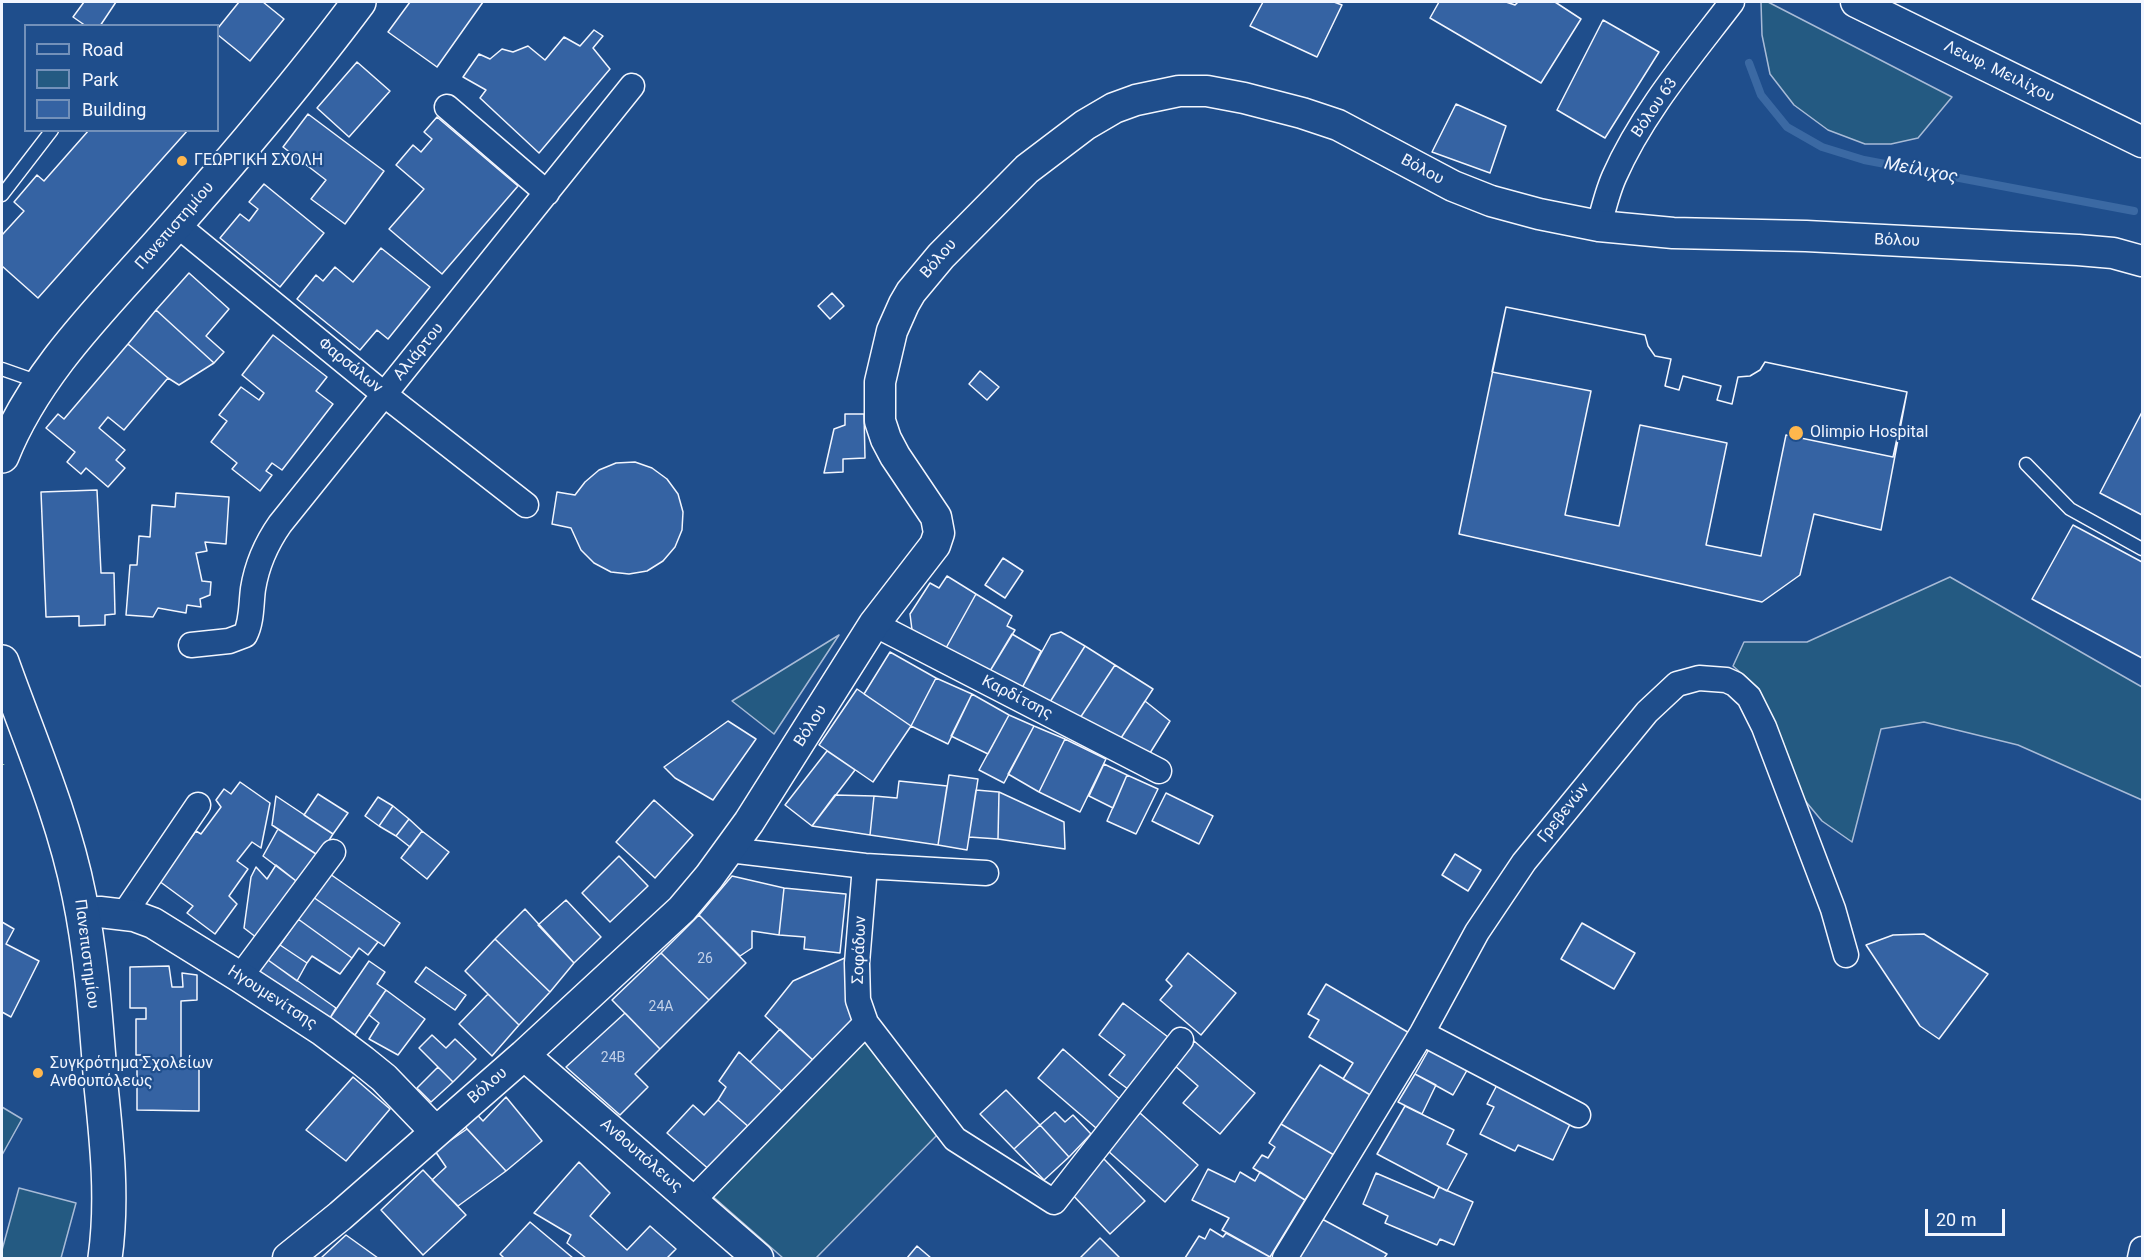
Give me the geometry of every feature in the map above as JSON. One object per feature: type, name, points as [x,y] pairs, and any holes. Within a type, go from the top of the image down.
[{"type":"main road","name":"Πανεπιστημίου","points":[[2,456],[19,417],[40,383],[63,353],[324,49],[359,2]]},
{"type":"main road","name":"Πανεπιστημίου","points":[[2,662],[60,824],[82,913],[98,1046],[106,1147],[108,1215],[105,1258]]},
{"type":"street","name":"Βόλου 63","points":[[1599,226],[1613,178],[1639,131],[1669,86],[1732,2]]},
{"type":"street","name":"Λεωφ. Μειλίχου","points":[[1856,2],[2142,142]]},
{"type":"street","name":"Αλιάρτου","points":[[191,645],[229,641],[245,635],[249,627],[255,576],[268,541],[632,86]]},
{"type":"street","name":"Βόλου","points":[[288,1258],[340,1216],[524,1055],[682,909],[729,850],[823,707],[874,624],[935,545],[939,533],[936,517],[895,456],[880,421],[880,382],[892,331],[904,304],[941,256],[1012,183],[1057,144],[1106,112],[1136,100],[1179,91],[1207,91],[1244,98],[1338,125],[1438,178],[1491,201],[1539,214],[1599,226],[1673,232],[2078,249],[2113,253],[2142,261]]},
{"type":"street","points":[[447,107],[547,193]]},
{"type":"street","name":"Φαρσάλων","points":[[176,224],[385,395],[526,505]]},
{"type":"street","name":"Καρδίτσης","points":[[874,624],[1159,771]]},
{"type":"street","name":"Γρεβενών","points":[[1285,1258],[1422,1033],[1478,932],[1524,862],[1658,700],[1677,684],[1700,678],[1726,680],[1743,690],[1755,708],[1833,909],[1846,955]]},
{"type":"street","points":[[124,914],[198,805]]},
{"type":"street","points":[[729,850],[865,866],[986,873]]},
{"type":"street","points":[[240,977],[333,852]]},
{"type":"street","name":"Σοφάδων","points":[[865,866],[857,963],[858,1000],[866,1023],[955,1139],[1053,1202],[1181,1040]]},
{"type":"street","name":"Ηγουμενίτσης","points":[[82,913],[124,914],[153,923],[323,1031],[384,1078],[436,1132]]},
{"type":"street","points":[[692,1201],[866,1023]]},
{"type":"street","points":[[1422,1033],[1578,1115]]},
{"type":"street","name":"Ανθουπόλεως","points":[[524,1055],[758,1258]]},
{"type":"street","points":[[2140,1258],[2142,1249]]},
{"type":"lane","points":[[2,195],[50,132]]},
{"type":"lane","points":[[2,369],[40,383]]},
{"type":"lane","points":[[2026,464],[2070,509],[2142,549]]},
{"type":"green space","points":[[1761,2],[1768,2],[1952,97],[1918,138],[1891,144],[1865,144],[1828,130],[1794,105],[1770,74],[1762,35]]},
{"type":"green space","points":[[1950,577],[2142,687],[2142,800],[2018,745],[1924,722],[1881,729],[1852,842],[1822,821],[1802,797],[1759,689],[1733,666],[1744,642],[1807,642]]},
{"type":"green space","points":[[839,635],[774,734],[732,701]]},
{"type":"green space","points":[[865,1038],[941,1131],[816,1258],[783,1258],[710,1194]]},
{"type":"green space","points":[[2,1107],[22,1119],[2,1155]]},
{"type":"green space","points":[[19,1188],[76,1203],[61,1258],[2,1258],[2,1250]]},
{"type":"building","points":[[84,2],[116,2],[101,24],[83,24],[73,17]]},
{"type":"building","points":[[239,2],[263,2],[284,19],[250,61],[219,36],[219,27]]},
{"type":"building","points":[[410,2],[483,2],[437,67],[388,32]]},
{"type":"building","points":[[1263,2],[1334,2],[1342,5],[1317,57],[1250,26]]},
{"type":"building","points":[[1439,2],[1506,2],[1515,5],[1518,2],[1555,2],[1581,19],[1541,83],[1430,18]]},
{"type":"building","points":[[1603,20],[1659,52],[1605,138],[1557,110]]},
{"type":"building","points":[[594,30],[603,36],[593,48],[610,69],[539,153],[480,98],[486,90],[463,77],[479,54],[490,59],[502,49],[513,52],[528,46],[545,60],[564,37],[580,46]]},
{"type":"building","points":[[357,62],[390,91],[349,137],[317,108]]},
{"type":"building","points":[[1456,104],[1506,126],[1490,173],[1432,152]]},
{"type":"building","points":[[308,114],[384,171],[345,224],[311,199],[326,180],[283,147]]},
{"type":"building","points":[[437,117],[518,186],[442,274],[389,229],[424,189],[396,165],[413,145],[421,152],[432,139],[424,132]]},
{"type":"building","points":[[87,132],[186,132],[38,298],[2,266],[2,235],[24,211],[14,202],[37,175],[44,181]]},
{"type":"building","points":[[264,184],[324,233],[280,287],[220,238],[240,214],[249,221],[258,209],[249,202]]},
{"type":"building","points":[[381,248],[430,287],[388,339],[377,330],[360,350],[297,299],[316,275],[323,281],[335,267],[353,282]]},
{"type":"building","points":[[189,273],[229,309],[206,336],[224,352],[214,363],[156,310]]},
{"type":"building","points":[[832,293],[844,306],[830,319],[818,306]]},
{"type":"building","points":[[1506,307],[1645,335],[1648,346],[1655,356],[1671,359],[1665,386],[1679,390],[1683,376],[1721,386],[1717,400],[1732,404],[1738,377],[1750,376],[1760,370],[1765,362],[1907,392],[1893,457],[1786,435],[1761,556],[1706,545],[1727,443],[1640,425],[1619,526],[1565,515],[1591,391],[1492,372]]},
{"type":"building","points":[[1506,307],[1645,335],[1648,346],[1655,356],[1671,359],[1665,386],[1679,390],[1683,376],[1721,386],[1717,400],[1732,404],[1738,377],[1750,376],[1760,370],[1765,362],[1907,392],[1881,530],[1814,514],[1800,575],[1762,602],[1459,534]]},
{"type":"building","points":[[156,310],[214,363],[179,385],[128,344]]},
{"type":"building","points":[[273,335],[327,377],[316,391],[333,404],[282,470],[272,463],[266,471],[272,475],[260,491],[232,469],[237,463],[211,442],[227,421],[219,415],[241,387],[259,400],[264,393],[242,375]]},
{"type":"building","points":[[128,344],[168,378],[124,430],[108,417],[99,428],[125,450],[116,460],[125,468],[108,487],[86,468],[81,474],[67,462],[75,452],[46,428],[58,414],[64,419]]},
{"type":"building","points":[[980,371],[999,387],[987,400],[969,384]]},
{"type":"building","points":[[2142,412],[2142,515],[2100,493]]},
{"type":"building","points":[[845,414],[864,414],[865,458],[843,459],[843,472],[824,473],[834,429],[845,425]]},
{"type":"building","points":[[635,462],[652,468],[667,479],[678,494],[683,512],[682,530],[675,547],[663,561],[647,571],[629,574],[611,572],[594,563],[581,550],[571,528],[552,524],[557,492],[575,495],[599,470],[616,463]]},
{"type":"building","points":[[97,490],[101,573],[114,573],[115,614],[105,615],[105,625],[79,626],[79,616],[46,617],[41,492]]},
{"type":"building","points":[[176,493],[229,497],[226,544],[205,542],[207,551],[196,553],[202,581],[211,582],[210,595],[200,599],[201,607],[187,605],[186,613],[158,608],[153,617],[126,615],[130,565],[137,565],[139,536],[150,537],[152,505],[175,507]]},
{"type":"building","points":[[2073,525],[2142,562],[2142,658],[2032,599]]},
{"type":"building","points":[[1003,558],[1023,571],[1005,598],[985,585]]},
{"type":"building","points":[[947,576],[976,594],[946,648],[912,630],[910,614],[930,583],[939,588]]},
{"type":"building","points":[[976,594],[1012,616],[1007,626],[1015,630],[990,671],[946,648]]},
{"type":"building","points":[[1061,632],[1085,646],[1050,702],[1022,688],[1051,635]]},
{"type":"building","points":[[1012,634],[1041,651],[1022,688],[990,671]]},
{"type":"building","points":[[1085,646],[1115,665],[1080,718],[1050,702]]},
{"type":"building","points":[[890,652],[936,678],[911,726],[864,694]]},
{"type":"building","points":[[1115,665],[1153,689],[1121,738],[1080,718]]},
{"type":"building","points":[[936,678],[972,694],[948,744],[911,726]]},
{"type":"building","points":[[857,689],[911,726],[873,782],[819,745]]},
{"type":"building","points":[[972,694],[1009,715],[988,754],[951,736]]},
{"type":"building","points":[[1145,701],[1170,721],[1150,753],[1121,738]]},
{"type":"building","points":[[1009,715],[1034,726],[1004,783],[979,770]]},
{"type":"building","points":[[728,721],[756,739],[713,800],[675,778],[664,767]]},
{"type":"building","points":[[1034,726],[1065,739],[1039,792],[1008,774]]},
{"type":"building","points":[[1065,739],[1106,759],[1080,812],[1039,792]]},
{"type":"building","points":[[827,751],[855,770],[812,826],[785,805]]},
{"type":"building","points":[[1104,764],[1127,775],[1113,808],[1089,796]]},
{"type":"building","points":[[949,775],[978,779],[967,850],[938,845]]},
{"type":"building","points":[[1127,775],[1158,789],[1136,834],[1107,821]]},
{"type":"building","points":[[899,781],[947,786],[938,845],[870,835],[874,796],[897,798]]},
{"type":"building","points":[[240,782],[270,803],[261,848],[252,842],[237,861],[248,869],[229,896],[237,904],[215,934],[187,913],[193,906],[159,881],[196,831],[201,834],[221,807],[216,800],[224,789],[231,794]]},
{"type":"building","points":[[976,790],[999,792],[998,839],[969,837]]},
{"type":"building","points":[[999,792],[1064,822],[1065,849],[998,839]]},
{"type":"building","points":[[1166,793],[1213,816],[1199,844],[1152,821]]},
{"type":"building","points":[[318,794],[348,813],[333,834],[304,815]]},
{"type":"building","points":[[835,795],[874,796],[870,835],[812,826]]},
{"type":"building","points":[[276,796],[333,834],[319,856],[272,825]]},
{"type":"building","points":[[378,797],[393,806],[379,826],[365,816]]},
{"type":"building","points":[[654,800],[693,835],[655,878],[616,842]]},
{"type":"building","points":[[393,806],[409,819],[396,836],[379,826]]},
{"type":"building","points":[[409,819],[422,831],[410,847],[396,836]]},
{"type":"building","points":[[278,829],[319,856],[300,884],[263,856]]},
{"type":"building","points":[[422,831],[449,852],[427,879],[401,858]]},
{"type":"building","points":[[1455,854],[1481,870],[1468,891],[1442,875]]},
{"type":"building","points":[[619,856],[648,886],[610,922],[582,893]]},
{"type":"building","points":[[276,865],[300,884],[261,941],[244,928],[251,877],[256,867],[267,879]]},
{"type":"building","points":[[330,874],[400,923],[384,946],[313,897]]},
{"type":"building","points":[[732,876],[784,888],[779,935],[752,931],[752,948],[740,956],[699,915]]},
{"type":"building","points":[[784,888],[846,894],[840,953],[804,949],[805,937],[779,935]]},
{"type":"building","points":[[313,897],[378,942],[368,955],[359,948],[352,958],[298,919]]},
{"type":"building","points":[[566,900],[601,937],[574,963],[538,925]]},
{"type":"building","points":[[525,909],[574,963],[550,992],[495,939]]},
{"type":"building","points":[[699,915],[746,963],[709,1000],[661,953]]},
{"type":"building","points":[[298,919],[352,958],[340,974],[312,956],[307,963],[280,945]]},
{"type":"building","points":[[2,922],[14,929],[6,944],[39,961],[11,1017],[2,1012]]},
{"type":"building","points":[[1582,923],[1635,953],[1614,989],[1561,959]]},
{"type":"building","points":[[1924,934],[1988,974],[1939,1039],[1920,1026],[1866,945],[1893,935]]},
{"type":"building","points":[[495,939],[550,992],[519,1025],[465,971]]},
{"type":"building","points":[[280,945],[307,963],[297,981],[268,960]]},
{"type":"building","points":[[661,953],[709,1000],[660,1049],[612,1000]]},
{"type":"building","points":[[1188,953],[1236,993],[1201,1035],[1160,1000],[1172,986],[1166,980]]},
{"type":"building","points":[[847,957],[853,1024],[815,1062],[765,1016],[793,981]]},
{"type":"building","points":[[268,960],[336,1008],[330,1018],[258,973]]},
{"type":"building","points":[[369,961],[385,972],[377,984],[386,990],[355,1035],[330,1018]]},
{"type":"building","points":[[169,966],[172,987],[183,987],[182,973],[197,975],[197,1000],[181,1001],[181,1061],[199,1061],[199,1111],[137,1110],[137,1060],[147,1060],[147,1055],[136,1055],[136,1019],[146,1019],[146,1008],[130,1008],[130,967]]},
{"type":"building","points":[[426,967],[466,995],[455,1010],[415,982]]},
{"type":"building","points":[[1326,984],[1411,1034],[1372,1096],[1343,1079],[1353,1063],[1309,1037],[1319,1020],[1308,1014]]},
{"type":"building","points":[[386,990],[425,1019],[398,1055],[369,1039],[379,1023],[369,1015]]},
{"type":"building","points":[[488,994],[519,1025],[492,1056],[459,1024]]},
{"type":"building","points":[[1123,1003],[1172,1040],[1132,1092],[1109,1075],[1125,1055],[1099,1035]]},
{"type":"building","points":[[625,1013],[660,1049],[635,1074],[648,1087],[620,1115],[566,1067]]},
{"type":"building","points":[[780,1029],[815,1062],[786,1095],[750,1062]]},
{"type":"building","points":[[432,1035],[446,1048],[455,1039],[476,1059],[453,1082],[419,1048]]},
{"type":"building","points":[[1194,1041],[1255,1093],[1220,1134],[1183,1103],[1198,1086],[1174,1065]]},
{"type":"building","points":[[1432,1044],[1470,1065],[1453,1095],[1415,1074]]},
{"type":"building","points":[[1063,1049],[1121,1100],[1096,1128],[1038,1078]]},
{"type":"building","points":[[739,1052],[786,1095],[750,1128],[718,1100],[726,1087],[719,1081]]},
{"type":"building","points":[[1320,1065],[1372,1096],[1334,1155],[1281,1124]]},
{"type":"building","points":[[438,1067],[453,1082],[431,1102],[417,1088]]},
{"type":"building","points":[[1415,1074],[1436,1085],[1422,1114],[1398,1102]]},
{"type":"building","points":[[353,1077],[390,1109],[346,1161],[306,1130]]},
{"type":"building","points":[[1497,1085],[1572,1120],[1553,1160],[1518,1145],[1515,1151],[1480,1134],[1494,1107],[1487,1104]]},
{"type":"building","points":[[1006,1090],[1040,1125],[1014,1149],[980,1114]]},
{"type":"building","points":[[506,1097],[542,1141],[506,1171],[457,1118],[470,1107],[483,1121]]},
{"type":"building","points":[[718,1100],[750,1128],[711,1171],[667,1133],[693,1105],[704,1115]]},
{"type":"building","points":[[1405,1106],[1454,1130],[1447,1144],[1467,1154],[1447,1191],[1377,1154]]},
{"type":"building","points":[[1055,1112],[1065,1122],[1073,1115],[1091,1134],[1069,1157],[1040,1125]]},
{"type":"building","points":[[1140,1113],[1198,1165],[1165,1202],[1107,1150]]},
{"type":"building","points":[[1281,1124],[1334,1155],[1305,1200],[1253,1168],[1262,1155],[1268,1158],[1275,1147],[1269,1143]]},
{"type":"building","points":[[1040,1125],[1069,1157],[1044,1180],[1014,1149]]},
{"type":"building","points":[[467,1129],[506,1171],[458,1206],[432,1180],[446,1167],[435,1151]]},
{"type":"building","points":[[1101,1156],[1145,1201],[1110,1234],[1067,1189]]},
{"type":"building","points":[[579,1162],[610,1193],[590,1216],[627,1250],[650,1226],[676,1249],[667,1258],[586,1258],[567,1243],[571,1235],[534,1213]]},
{"type":"building","points":[[1208,1169],[1235,1182],[1240,1172],[1255,1181],[1260,1172],[1305,1200],[1270,1257],[1222,1230],[1229,1218],[1192,1200]]},
{"type":"building","points":[[423,1170],[466,1215],[423,1255],[381,1210]]},
{"type":"building","points":[[1376,1173],[1434,1198],[1439,1187],[1473,1202],[1454,1245],[1440,1239],[1437,1245],[1385,1223],[1388,1216],[1363,1204]]},
{"type":"building","points":[[1322,1219],[1387,1254],[1384,1258],[1296,1258]]},
{"type":"building","points":[[530,1222],[573,1258],[504,1258],[500,1254]]},
{"type":"building","points":[[1210,1229],[1223,1237],[1226,1233],[1270,1257],[1185,1258],[1199,1236],[1205,1239]]},
{"type":"building","points":[[346,1235],[378,1258],[321,1258]]},
{"type":"building","points":[[1100,1238],[1120,1258],[1080,1258]]},
{"type":"building","points":[[917,1246],[931,1258],[907,1258]]},
{"type":"waterway","name":"Μείλιχος","points":[[1749,63],[1761,95],[1787,127],[1822,147],[1864,160],[2134,211]]},
{"type":"place","name":"ΓΕΩΡΓΙΚΗ ΣΧΟΛΗ","points":[[182,161]]},
{"type":"place","name":"Olimpio Hospital","points":[[1796,433]]},
{"type":"place","name":"Συγκρότημα Σχολείων Ανθουπόλεως","points":[[38,1073]]}]
